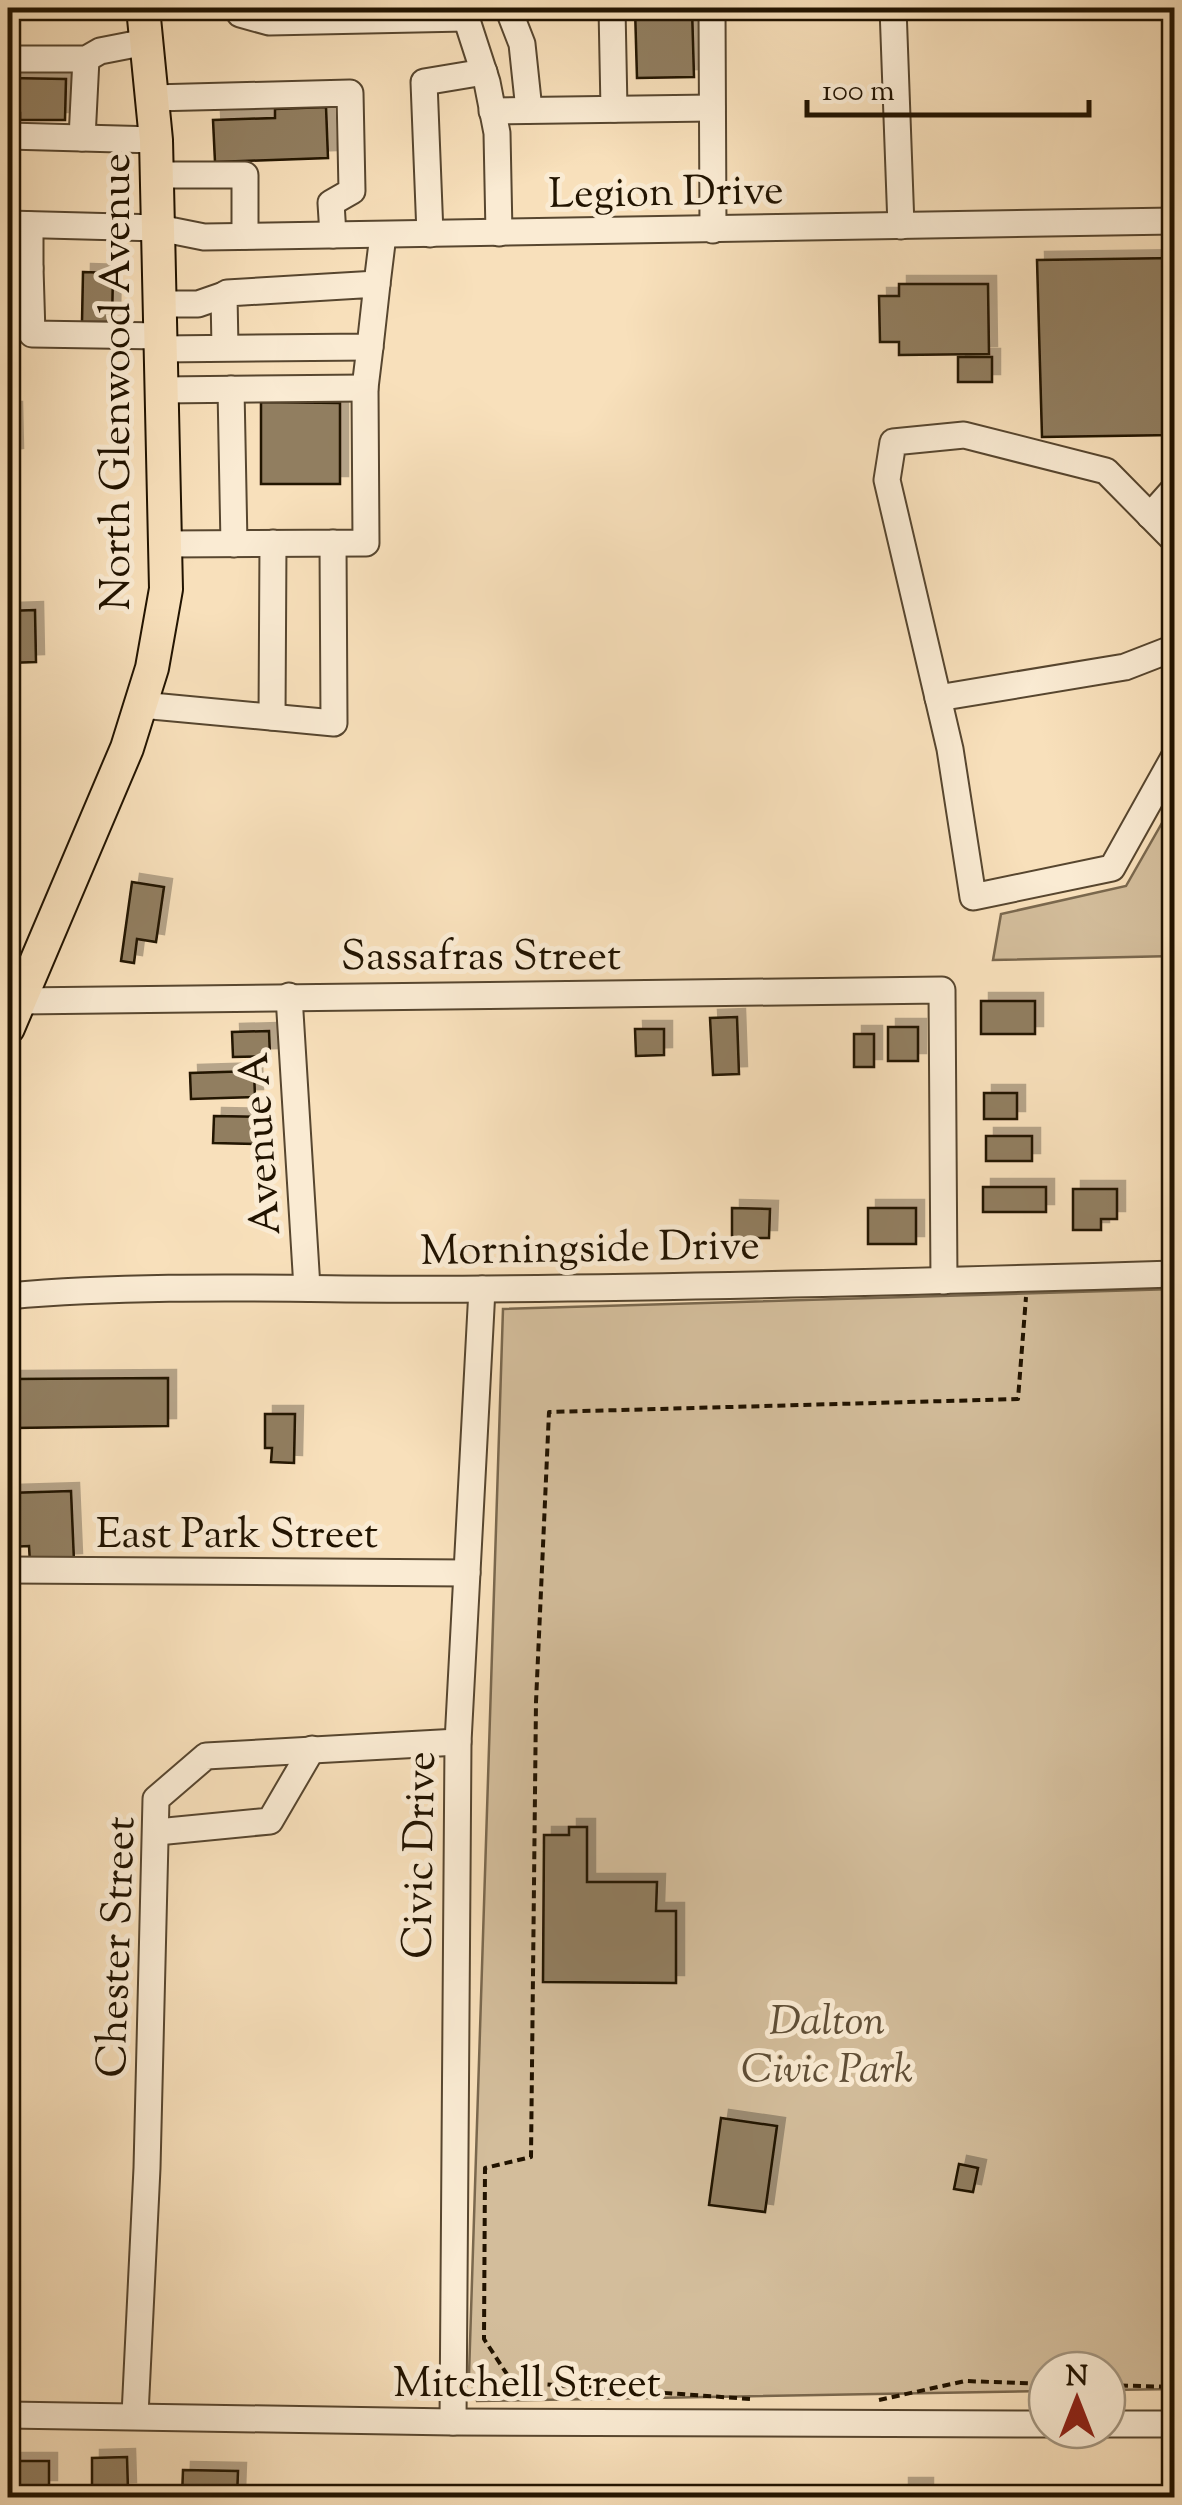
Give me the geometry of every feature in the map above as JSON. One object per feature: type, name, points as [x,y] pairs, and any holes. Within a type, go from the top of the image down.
[{"type":"main road","name":"North Glenwood Avenue","points":[[14,1014],[127,748],[152,668],[166,589],[156,140],[142,8]]},
{"type":"street","points":[[236,8],[240,14],[269,22],[465,13],[484,72],[497,133],[499,233]]},
{"type":"street","points":[[508,8],[522,44],[529,110]]},
{"type":"street","points":[[612,8],[614,109]]},
{"type":"street","points":[[712,8],[713,230]]},
{"type":"street","points":[[894,8],[901,226]]},
{"type":"street","points":[[8,59],[86,59],[100,51],[146,42]]},
{"type":"street","points":[[82,138],[86,59]]},
{"type":"street","points":[[430,234],[424,82],[484,72]]},
{"type":"street","points":[[152,98],[350,93],[352,191],[331,204],[333,235]]},
{"type":"street","points":[[492,111],[712,108]]},
{"type":"street","points":[[8,136],[156,140]]},
{"type":"street","points":[[157,174],[245,174],[245,236]]},
{"type":"street","name":"Legion Drive","points":[[19,224],[159,228],[204,237],[1174,221]]},
{"type":"street","points":[[19,224],[19,268],[32,334],[161,330],[225,348],[370,346]]},
{"type":"street","points":[[165,544],[366,543],[365,388],[382,234]]},
{"type":"street","points":[[161,330],[198,304],[224,294],[377,284]]},
{"type":"street","points":[[224,294],[225,348]]},
{"type":"street","points":[[162,390],[365,388]]},
{"type":"street","points":[[231,389],[234,544]]},
{"type":"street","points":[[1174,540],[1106,471],[964,436],[893,442],[886,480],[950,749],[973,897],[1112,868],[1174,757]]},
{"type":"street","points":[[1150,516],[1174,489]]},
{"type":"street","points":[[141,705],[334,723],[333,543]]},
{"type":"street","points":[[272,717],[273,544]]},
{"type":"street","points":[[938,698],[1125,668],[1174,648]]},
{"type":"street","name":"Sassafras Street","points":[[14,1014],[288,996],[942,990],[944,1281]]},
{"type":"street","name":"Avenue A","points":[[288,996],[307,1288]]},
{"type":"street","name":"Morningside Drive","points":[[8,1296],[55,1292],[482,1289],[1174,1274]]},
{"type":"street","name":"Civic Drive","points":[[452,2422],[458,1742],[482,1289]]},
{"type":"street","name":"East Park Street","points":[[8,1570],[466,1573]]},
{"type":"street","name":"Chester Street","points":[[135,2415],[147,2168],[156,1799],[206,1756],[458,1742]]},
{"type":"street","points":[[157,1832],[270,1822],[312,1748]]},
{"type":"street","name":"Mitchell Street","points":[[8,2415],[452,2422],[1027,2424]]},
{"type":"street","points":[[1127,2424],[1174,2424]]},
{"type":"path","points":[[751,2400],[512,2382],[484,2339],[485,2168],[531,2157],[536,1702],[549,1412],[1018,1399],[1027,1288]]},
{"type":"path","points":[[870,2402],[965,2382],[1027,2384]]},
{"type":"path","points":[[1127,2386],[1174,2387]]},
{"type":"green space","points":[[1174,802],[1174,956],[993,960],[1001,914],[1126,886]]},
{"type":"green space","name":"Dalton Civic Park","points":[[1174,1289],[1174,2389],[1127,2390],[1127,2350],[1027,2350],[1027,2391],[477,2401],[469,2375],[503,1309]]},
{"type":"building","points":[[635,8],[692,8],[694,77],[637,78]]},
{"type":"building","points":[[8,78],[66,79],[65,120],[20,120],[20,113],[8,113]]},
{"type":"building","points":[[326,107],[328,158],[215,162],[213,120],[275,118],[275,109]]},
{"type":"building","points":[[1174,258],[1174,435],[1042,437],[1037,260]]},
{"type":"building","points":[[83,272],[113,273],[112,322],[82,322]]},
{"type":"building","points":[[899,284],[988,284],[989,354],[899,355],[899,342],[880,342],[879,296],[899,296]]},
{"type":"building","points":[[958,357],[992,357],[992,382],[958,382]]},
{"type":"building","points":[[261,402],[340,403],[340,484],[261,484]]},
{"type":"building","points":[[8,410],[14,410],[15,456],[8,457]]},
{"type":"building","points":[[35,610],[36,662],[8,663],[8,611]]},
{"type":"building","points":[[132,882],[164,887],[156,942],[137,939],[134,963],[121,961]]},
{"type":"building","points":[[981,1001],[1035,1001],[1035,1034],[981,1034]]},
{"type":"building","points":[[737,1017],[739,1074],[713,1075],[710,1018]]},
{"type":"building","points":[[888,1027],[918,1027],[918,1061],[888,1061]]},
{"type":"building","points":[[635,1029],[664,1029],[664,1055],[636,1056]]},
{"type":"building","points":[[269,1031],[270,1056],[233,1057],[232,1032]]},
{"type":"building","points":[[854,1034],[874,1034],[874,1067],[854,1067]]},
{"type":"building","points":[[254,1071],[255,1097],[191,1099],[190,1073]]},
{"type":"building","points":[[984,1093],[1017,1093],[1017,1119],[984,1119]]},
{"type":"building","points":[[214,1116],[263,1117],[262,1144],[213,1143]]},
{"type":"building","points":[[986,1136],[1032,1136],[1032,1161],[986,1161]]},
{"type":"building","points":[[983,1187],[1046,1187],[1046,1212],[983,1212]]},
{"type":"building","points":[[1073,1189],[1117,1189],[1117,1219],[1101,1219],[1101,1230],[1073,1230]]},
{"type":"building","points":[[732,1208],[770,1209],[769,1238],[732,1238]]},
{"type":"building","points":[[868,1208],[916,1208],[916,1244],[868,1244]]},
{"type":"building","points":[[168,1378],[168,1426],[13,1428],[12,1379]]},
{"type":"building","points":[[265,1414],[295,1414],[294,1463],[271,1462],[272,1448],[265,1448]]},
{"type":"building","points":[[71,1491],[74,1561],[30,1563],[29,1546],[8,1547],[8,1493]]},
{"type":"building","points":[[569,1827],[587,1827],[587,1882],[657,1882],[656,1911],[676,1911],[676,1983],[543,1982],[544,1835],[569,1835]]},
{"type":"building","points":[[721,2118],[777,2126],[765,2212],[709,2205]]},
{"type":"building","points":[[959,2164],[978,2168],[973,2192],[954,2189]]},
{"type":"building","points":[[127,2457],[128,2490],[92,2491],[92,2458]]},
{"type":"building","points":[[8,2461],[49,2461],[49,2488],[8,2488]]},
{"type":"building","points":[[183,2470],[238,2471],[237,2498],[182,2497]]},
{"type":"building","points":[[901,2486],[925,2486],[925,2498],[901,2498]]}]
